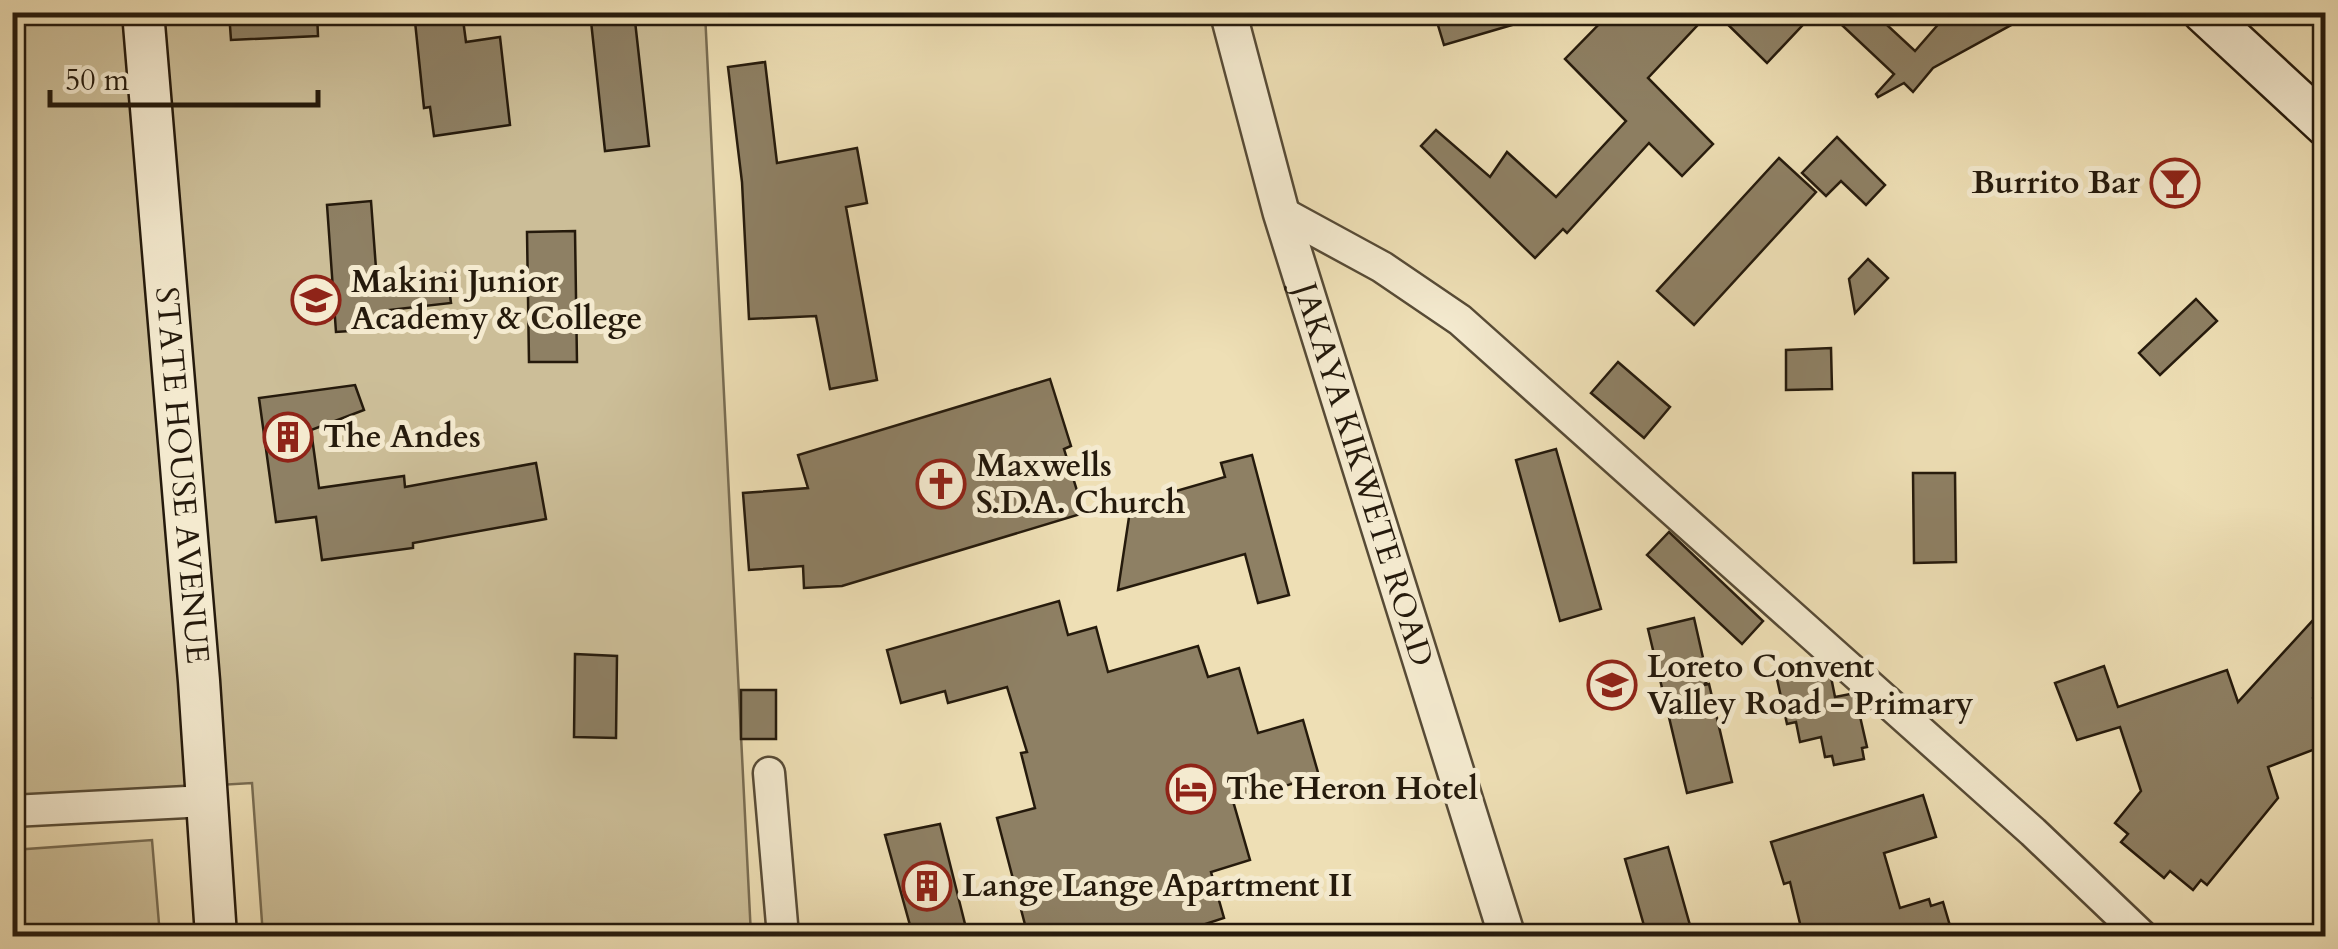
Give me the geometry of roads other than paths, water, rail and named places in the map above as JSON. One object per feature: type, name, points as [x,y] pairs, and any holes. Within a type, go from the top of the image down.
[{"type":"main road","name":"STATE HOUSE AVENUE","points":[[142,12],[216,936]]},
{"type":"main road","points":[[2203,12],[2326,126]]},
{"type":"street","name":"JAKAYA KIKWETE ROAD","points":[[1228,12],[1282,212],[1508,936]]},
{"type":"street","points":[[1282,212],[1382,267],[1460,320],[2033,832],[2142,936]]},
{"type":"street","points":[[768,773],[783,936]]},
{"type":"street","points":[[12,811],[206,800]]},
{"type":"place","name":"Burrito Bar","points":[[2175,183]]},
{"type":"place","name":"Makini Junior Academy & College","points":[[316,300]]},
{"type":"place","name":"The Andes","points":[[288,437]]},
{"type":"place","name":"Maxwells S.D.A. Church","points":[[941,484]]},
{"type":"place","name":"Loreto Convent Valley Road - Primary","points":[[1612,685]]},
{"type":"place","name":"The Heron Hotel","points":[[1191,789]]},
{"type":"place","name":"Lange Lange Apartment II","points":[[927,886]]}]
